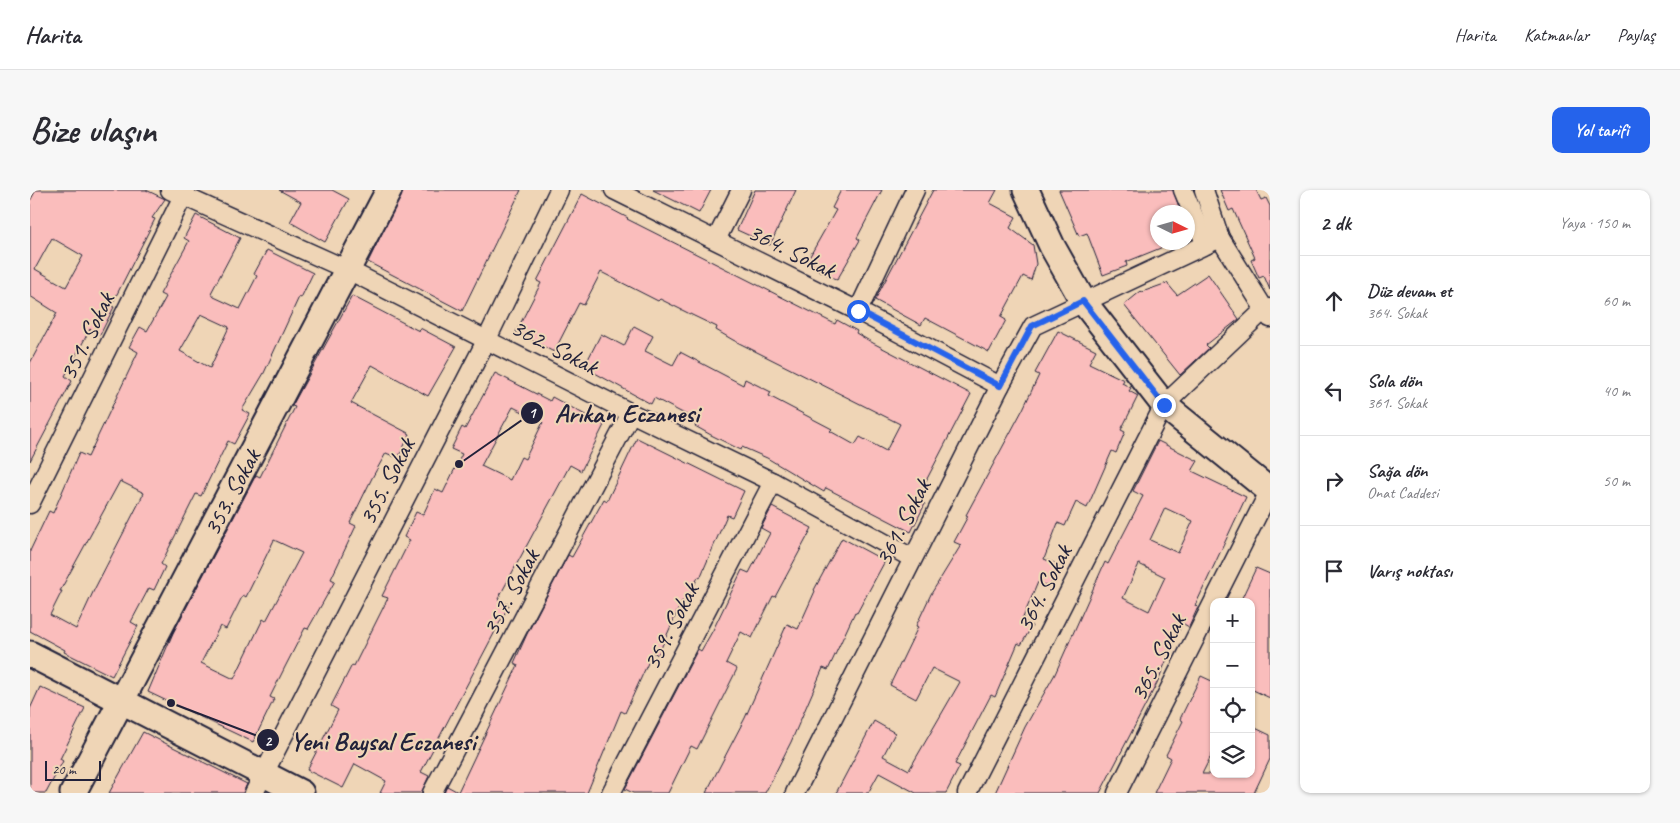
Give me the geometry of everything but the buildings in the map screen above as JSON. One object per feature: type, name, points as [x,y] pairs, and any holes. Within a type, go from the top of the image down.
[{"type":"main road","name":"353. Sokak","points":[[73,793],[389,190]]},
{"type":"main road","points":[[1026,190],[1052,246],[1083,301],[1164,405],[1270,490]]},
{"type":"main road","points":[[30,654],[120,702],[259,784],[301,793]]},
{"type":"street","name":"355. Sokak","points":[[259,784],[487,339],[559,190]]},
{"type":"street","name":"364. Sokak","points":[[614,190],[858,311],[1000,386]]},
{"type":"street","points":[[716,240],[741,190]]},
{"type":"street","points":[[858,311],[915,190]]},
{"type":"street","points":[[1183,190],[1213,241],[1268,312]]},
{"type":"street","points":[[1204,190],[1213,241]]},
{"type":"street","name":"362. Sokak","points":[[179,192],[348,270],[487,339],[631,413],[772,482],[912,558]]},
{"type":"street","name":"351. Sokak","points":[[30,504],[179,192]]},
{"type":"street","name":"361. Sokak","points":[[795,793],[912,558],[1032,326],[1213,241]]},
{"type":"street","name":"364. Sokak","points":[[967,793],[1164,405],[1268,312]]},
{"type":"street","name":"357. Sokak","points":[[432,793],[631,413]]},
{"type":"street","name":"359. Sokak","points":[[611,793],[772,482]]},
{"type":"street","name":"365. Sokak","points":[[1116,793],[1270,490]]},
{"type":"place","name":"Arıkan Eczanesi","points":[[459,464]]},
{"type":"place","name":"Yeni Baysal Eczanesi","points":[[171,703]]},
{"type":"route","points":[[858,311],[1000,386],[1032,326],[1083,301],[1164,405]]}]
